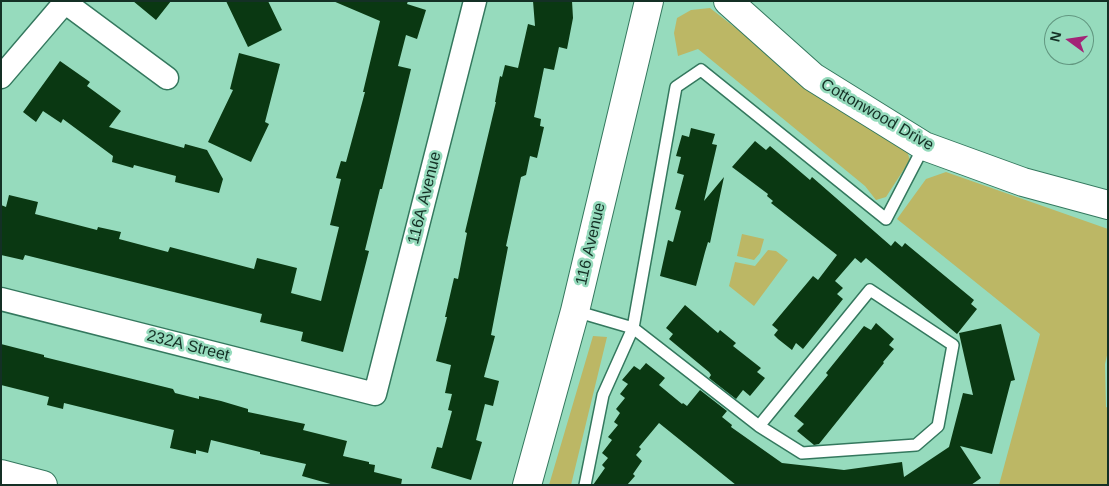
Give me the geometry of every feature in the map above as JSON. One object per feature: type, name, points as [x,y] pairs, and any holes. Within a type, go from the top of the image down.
[{"type":"street","name":"116A Avenue","points":[[375,394],[475,1]]},
{"type":"street","name":"116 Avenue","points":[[527,485],[575,311],[649,1]]},
{"type":"street","name":"Cottonwood Drive","points":[[728,1],[813,77],[924,146],[1024,182],[1108,205]]},
{"type":"street","points":[[1,77],[64,2],[167,78]]},
{"type":"street","name":"232A Street","points":[[1,299],[375,394]]},
{"type":"street","points":[[1,474],[43,485]]},
{"type":"lane","points":[[585,485],[603,395],[633,328],[676,87],[701,70],[886,219],[924,146]]},
{"type":"lane","points":[[575,311],[633,328],[759,426],[802,453],[916,445],[938,426],[953,345],[870,290],[759,426]]},
{"type":"shaded area","points":[[710,8],[782,64],[907,151],[910,160],[886,197],[876,200],[865,186],[698,49],[678,56],[674,33],[677,18],[691,10]]},
{"type":"shaded area","points":[[946,172],[1108,229],[1108,351],[1105,364],[1106,407],[1108,408],[1108,485],[999,485],[1040,334],[897,219],[926,179]]},
{"type":"shaded area","points":[[742,234],[764,239],[760,253],[754,260],[737,256]]},
{"type":"shaded area","points":[[768,250],[776,251],[788,260],[754,306],[729,286],[735,262],[755,266]]},
{"type":"shaded area","points":[[593,336],[607,337],[571,485],[549,485]]},
{"type":"building","points":[[133,1],[171,1],[156,20]]},
{"type":"building","points":[[226,1],[268,1],[282,30],[248,47]]},
{"type":"building","points":[[333,1],[408,1],[407,4],[426,10],[417,39],[406,35],[398,66],[411,69],[365,250],[369,251],[343,352],[301,341],[303,332],[260,322],[262,314],[25,255],[23,260],[1,255],[1,205],[6,207],[9,195],[38,202],[35,214],[97,230],[98,227],[121,232],[119,239],[168,252],[170,247],[254,269],[257,258],[297,268],[291,293],[321,301],[339,227],[330,225],[341,179],[336,178],[341,161],[346,162],[365,92],[363,92],[380,21]]},
{"type":"building","points":[[533,1],[572,1],[573,18],[567,49],[559,47],[554,70],[544,68],[534,117],[541,119],[540,126],[544,127],[537,158],[530,156],[526,175],[521,177],[506,246],[508,247],[491,335],[495,336],[484,377],[499,381],[493,406],[485,404],[476,440],[482,442],[471,480],[431,468],[437,447],[442,448],[452,411],[448,410],[452,394],[445,393],[451,365],[436,361],[454,278],[458,279],[467,233],[465,232],[496,102],[500,76],[502,77],[505,65],[518,68],[528,24],[535,26]]},
{"type":"building","points":[[239,53],[280,64],[265,122],[269,124],[251,162],[208,142],[233,90],[230,89]]},
{"type":"building","points":[[60,61],[90,82],[87,86],[121,111],[109,127],[184,148],[185,144],[207,150],[223,179],[219,193],[175,182],[176,176],[134,165],[133,168],[112,162],[113,156],[63,119],[61,123],[43,111],[36,122],[23,112]]},
{"type":"building","points":[[691,128],[715,134],[712,144],[717,145],[704,201],[724,177],[710,243],[708,242],[696,286],[660,276],[668,240],[673,242],[681,211],[675,209],[684,175],[677,173],[681,157],[676,156],[682,135],[689,137]]},
{"type":"building","points":[[755,141],[766,150],[770,146],[810,180],[812,177],[891,246],[895,241],[902,247],[905,243],[974,300],[971,304],[977,309],[957,334],[866,258],[861,263],[855,258],[835,281],[843,288],[837,294],[843,299],[803,349],[796,343],[792,350],[778,339],[774,335],[778,330],[772,325],[813,276],[818,280],[837,255],[771,203],[773,201],[767,196],[768,194],[732,167]]},
{"type":"building","points":[[685,305],[718,333],[720,330],[736,343],[733,346],[761,368],[757,372],[765,378],[750,396],[743,390],[736,399],[709,378],[711,375],[709,372],[669,339],[673,334],[666,328]]},
{"type":"building","points":[[876,323],[894,339],[889,345],[894,349],[819,444],[814,445],[797,431],[804,424],[794,416],[828,375],[826,373],[864,326],[871,330]]},
{"type":"building","points":[[1001,324],[1015,380],[1011,381],[992,454],[960,446],[981,478],[971,485],[736,485],[659,423],[639,447],[641,449],[636,455],[642,461],[633,474],[635,476],[627,485],[593,485],[605,468],[602,465],[608,458],[602,453],[612,440],[608,437],[618,425],[614,422],[620,413],[616,409],[625,398],[620,394],[628,384],[622,380],[634,366],[640,370],[646,363],[665,378],[659,385],[682,404],[687,406],[700,390],[727,411],[722,417],[732,425],[731,427],[782,463],[844,470],[902,462],[904,477],[949,447],[963,393],[973,395],[959,333]]},
{"type":"building","points":[[1,344],[44,355],[44,357],[173,389],[175,393],[199,399],[199,396],[221,401],[248,409],[248,412],[305,424],[303,430],[347,441],[343,456],[375,465],[374,472],[402,479],[401,485],[334,485],[302,476],[306,464],[260,454],[260,452],[211,440],[208,453],[196,450],[196,454],[170,448],[174,430],[64,403],[63,409],[47,405],[49,397],[1,385]]}]
